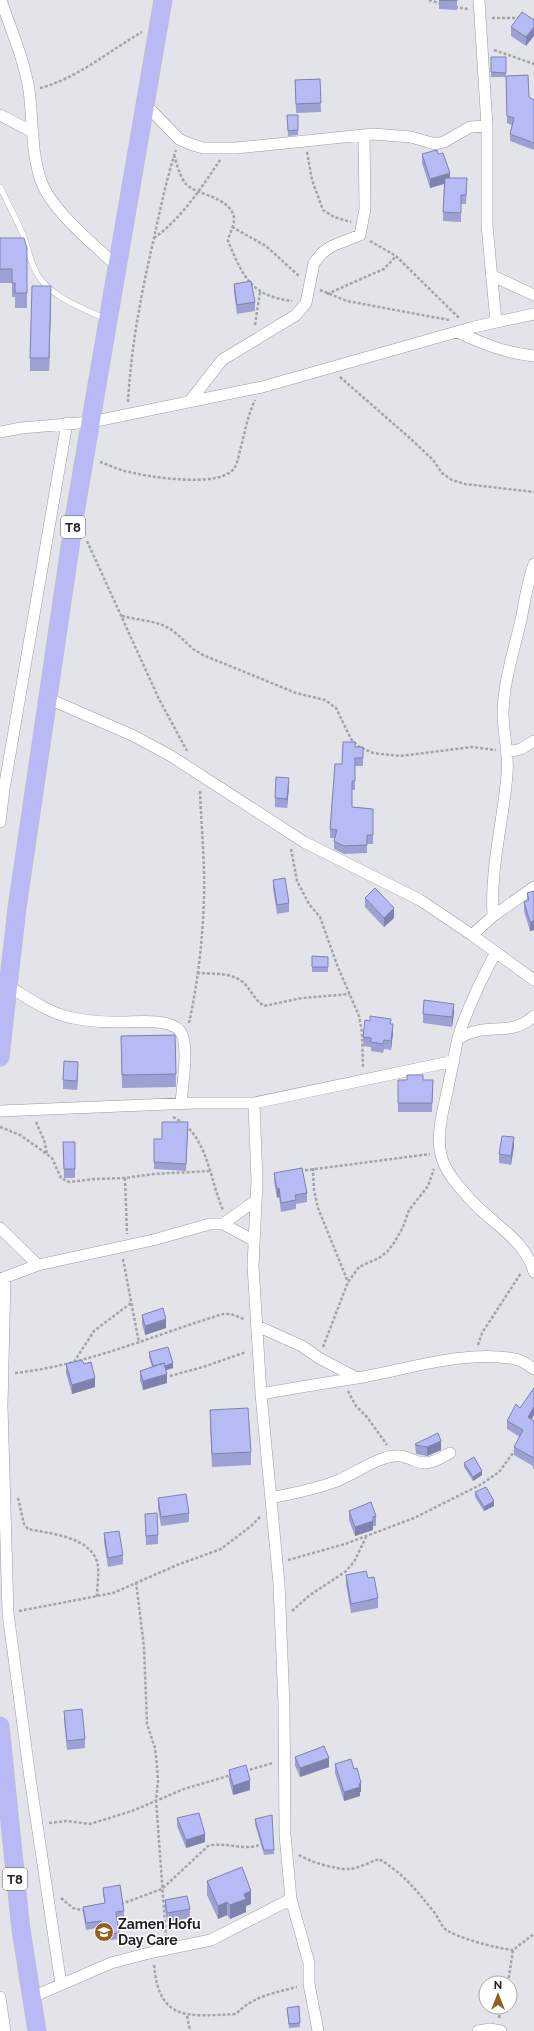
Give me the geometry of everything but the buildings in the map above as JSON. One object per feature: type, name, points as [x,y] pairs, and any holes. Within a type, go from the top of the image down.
[{"type":"main road","name":"T8","points":[[0,1057],[17,908],[75,513],[163,0]]},
{"type":"main road","name":"T8","points":[[0,1726],[20,1930],[36,2031]]},
{"type":"street","points":[[1,0],[24,65],[29,91],[33,132],[42,182],[52,200],[72,224],[118,267]]},
{"type":"street","points":[[479,10],[487,126],[487,225],[496,322]]},
{"type":"street","points":[[146,105],[179,139],[203,148],[228,148],[305,142],[364,135],[411,137],[435,144],[444,142],[470,127],[487,126]]},
{"type":"street","points":[[0,115],[33,132]]},
{"type":"street","points":[[190,401],[222,360],[296,315],[306,303],[314,263],[322,253],[361,230],[365,209],[364,135]]},
{"type":"street","points":[[491,275],[534,295]]},
{"type":"street","points":[[0,432],[20,428],[91,422],[262,387],[331,369],[474,327],[534,314]]},
{"type":"street","points":[[458,332],[484,345],[506,352],[534,356]]},
{"type":"street","points":[[0,822],[2,788],[66,423]]},
{"type":"street","points":[[0,426],[20,428]]},
{"type":"street","points":[[493,916],[492,901],[494,871],[507,774],[508,752],[504,732],[503,711],[506,684],[525,593],[534,564]]},
{"type":"street","points":[[48,698],[134,736],[171,756],[289,832],[346,864],[420,900],[472,935],[534,980]]},
{"type":"street","points":[[508,752],[521,749],[534,741]]},
{"type":"street","points":[[472,935],[493,916],[534,887]]},
{"type":"street","points":[[496,952],[479,983],[458,1039],[440,1128],[439,1153],[447,1169],[472,1201],[522,1246],[530,1259],[534,1272]]},
{"type":"street","points":[[8,986],[55,1012],[72,1018],[117,1022],[160,1022],[174,1026],[181,1032],[185,1045],[181,1103]]},
{"type":"street","points":[[458,1039],[467,1033],[480,1029],[516,1028],[525,1024],[534,1016]]},
{"type":"street","points":[[0,1111],[181,1103],[254,1103],[454,1061]]},
{"type":"street","points":[[254,1103],[257,1181],[253,1240],[261,1394],[278,1562],[285,1835],[291,1898],[309,1963],[309,1984],[318,2031]]},
{"type":"street","points":[[61,1984],[36,1821],[8,1613],[2,1375],[2,1278],[38,1265],[124,1247],[210,1224],[225,1222],[255,1201]]},
{"type":"street","points":[[225,1222],[253,1240]]},
{"type":"street","points":[[0,1228],[38,1265]]},
{"type":"street","points":[[257,1326],[302,1346],[319,1358],[357,1378]]},
{"type":"street","points":[[261,1394],[357,1378],[427,1363],[493,1356],[517,1359],[534,1369]]},
{"type":"street","points":[[272,1501],[338,1480],[383,1459],[396,1456],[424,1464],[430,1464],[450,1453]]},
{"type":"street","points":[[30,1998],[111,1963],[153,1952],[211,1940],[291,1898]]},
{"type":"street","points":[[0,1997],[6,2031]]},
{"type":"street","points":[[478,2031],[490,2029],[501,2031]]},
{"type":"lane","points":[[0,187],[23,236],[36,271],[42,282],[78,307],[108,320]]},
{"type":"path","points":[[429,0],[534,19]]},
{"type":"path","points":[[29,91],[52,85],[94,63],[117,47],[160,22]]},
{"type":"path","points":[[482,46],[534,64]]},
{"type":"path","points":[[127,414],[130,363],[138,310],[161,202],[179,139]]},
{"type":"path","points":[[305,142],[312,180],[323,210],[361,230],[396,256],[465,325],[474,327]]},
{"type":"path","points":[[154,238],[166,230],[198,190],[228,148]]},
{"type":"path","points":[[174,155],[180,172],[187,185],[222,202],[234,216],[228,241],[247,281],[260,292],[281,300],[306,303]]},
{"type":"path","points":[[232,227],[266,246],[310,284],[327,294],[346,301],[450,321]]},
{"type":"path","points":[[327,294],[384,269],[396,256]]},
{"type":"path","points":[[251,342],[260,292]]},
{"type":"path","points":[[331,369],[412,440],[433,460],[442,472],[452,480],[464,484],[534,492]]},
{"type":"path","points":[[84,457],[128,472],[157,477],[205,479],[229,474],[235,467],[247,421],[262,387]]},
{"type":"path","points":[[75,513],[159,699],[191,757]]},
{"type":"path","points":[[122,616],[157,624],[173,630],[190,648],[203,655],[296,693],[325,700],[336,708],[351,739],[359,747],[373,753],[400,756],[472,747],[508,752]]},
{"type":"path","points":[[185,1045],[197,973],[204,897],[203,841],[199,775]]},
{"type":"path","points":[[289,832],[297,881],[309,904],[320,917],[337,965],[359,1016],[362,1032],[363,1080]]},
{"type":"path","points":[[197,973],[235,977],[244,983],[257,1002],[264,1006],[302,998],[350,994]]},
{"type":"path","points":[[31,1110],[44,1140],[47,1154]]},
{"type":"path","points":[[170,1116],[184,1124],[196,1136],[210,1171],[225,1222]]},
{"type":"path","points":[[0,1127],[20,1135],[52,1158],[63,1180],[125,1178],[153,1174],[210,1171]]},
{"type":"path","points":[[299,1171],[439,1153],[428,1186],[408,1210],[394,1243],[387,1252],[379,1258],[359,1267],[348,1282],[319,1358]]},
{"type":"path","points":[[313,1168],[314,1190],[318,1208],[348,1282]]},
{"type":"path","points":[[125,1178],[124,1247],[138,1343]]},
{"type":"path","points":[[473,1358],[482,1333],[530,1259]]},
{"type":"path","points":[[74,1362],[94,1331],[131,1303]]},
{"type":"path","points":[[2,1375],[35,1371],[74,1362],[138,1343],[223,1314],[240,1316],[257,1326]]},
{"type":"path","points":[[170,1376],[203,1367],[245,1352],[258,1344]]},
{"type":"path","points":[[342,1380],[356,1406],[367,1417],[377,1433],[396,1456]]},
{"type":"path","points":[[278,1562],[366,1536],[414,1518],[480,1486],[499,1472],[517,1448]]},
{"type":"path","points":[[4,1478],[18,1500],[24,1524],[28,1529],[70,1538],[87,1548],[94,1555],[98,1566],[97,1597]]},
{"type":"path","points":[[8,1613],[114,1593],[136,1582],[221,1549],[251,1526],[272,1501]]},
{"type":"path","points":[[280,1621],[310,1595],[345,1572],[354,1562],[366,1536]]},
{"type":"path","points":[[136,1582],[144,1647],[147,1724],[155,1748],[157,1766],[156,1800],[167,1949]]},
{"type":"path","points":[[242,1772],[284,1760]]},
{"type":"path","points":[[36,1821],[47,1823],[67,1820],[90,1824],[132,1811],[184,1789],[235,1774]]},
{"type":"path","points":[[117,1906],[162,1890],[208,1846],[214,1844],[244,1847],[260,1845],[285,1835]]},
{"type":"path","points":[[286,1848],[307,1860],[350,1869],[379,1859],[399,1872],[411,1884],[438,1918],[444,1928],[455,1934],[494,1948],[513,1950],[534,1934]]},
{"type":"path","points":[[58,1894],[73,1908],[88,1911]]},
{"type":"path","points":[[509,1975],[513,1950]]},
{"type":"path","points":[[153,1952],[155,1976],[162,1998],[172,2008],[187,2016],[236,2014],[245,2004],[259,1997],[309,1984]]},
{"type":"path","points":[[187,2016],[190,2031]]},
{"type":"place","name":"Zamen Hofu Day Care","points":[[104,1932]]}]
